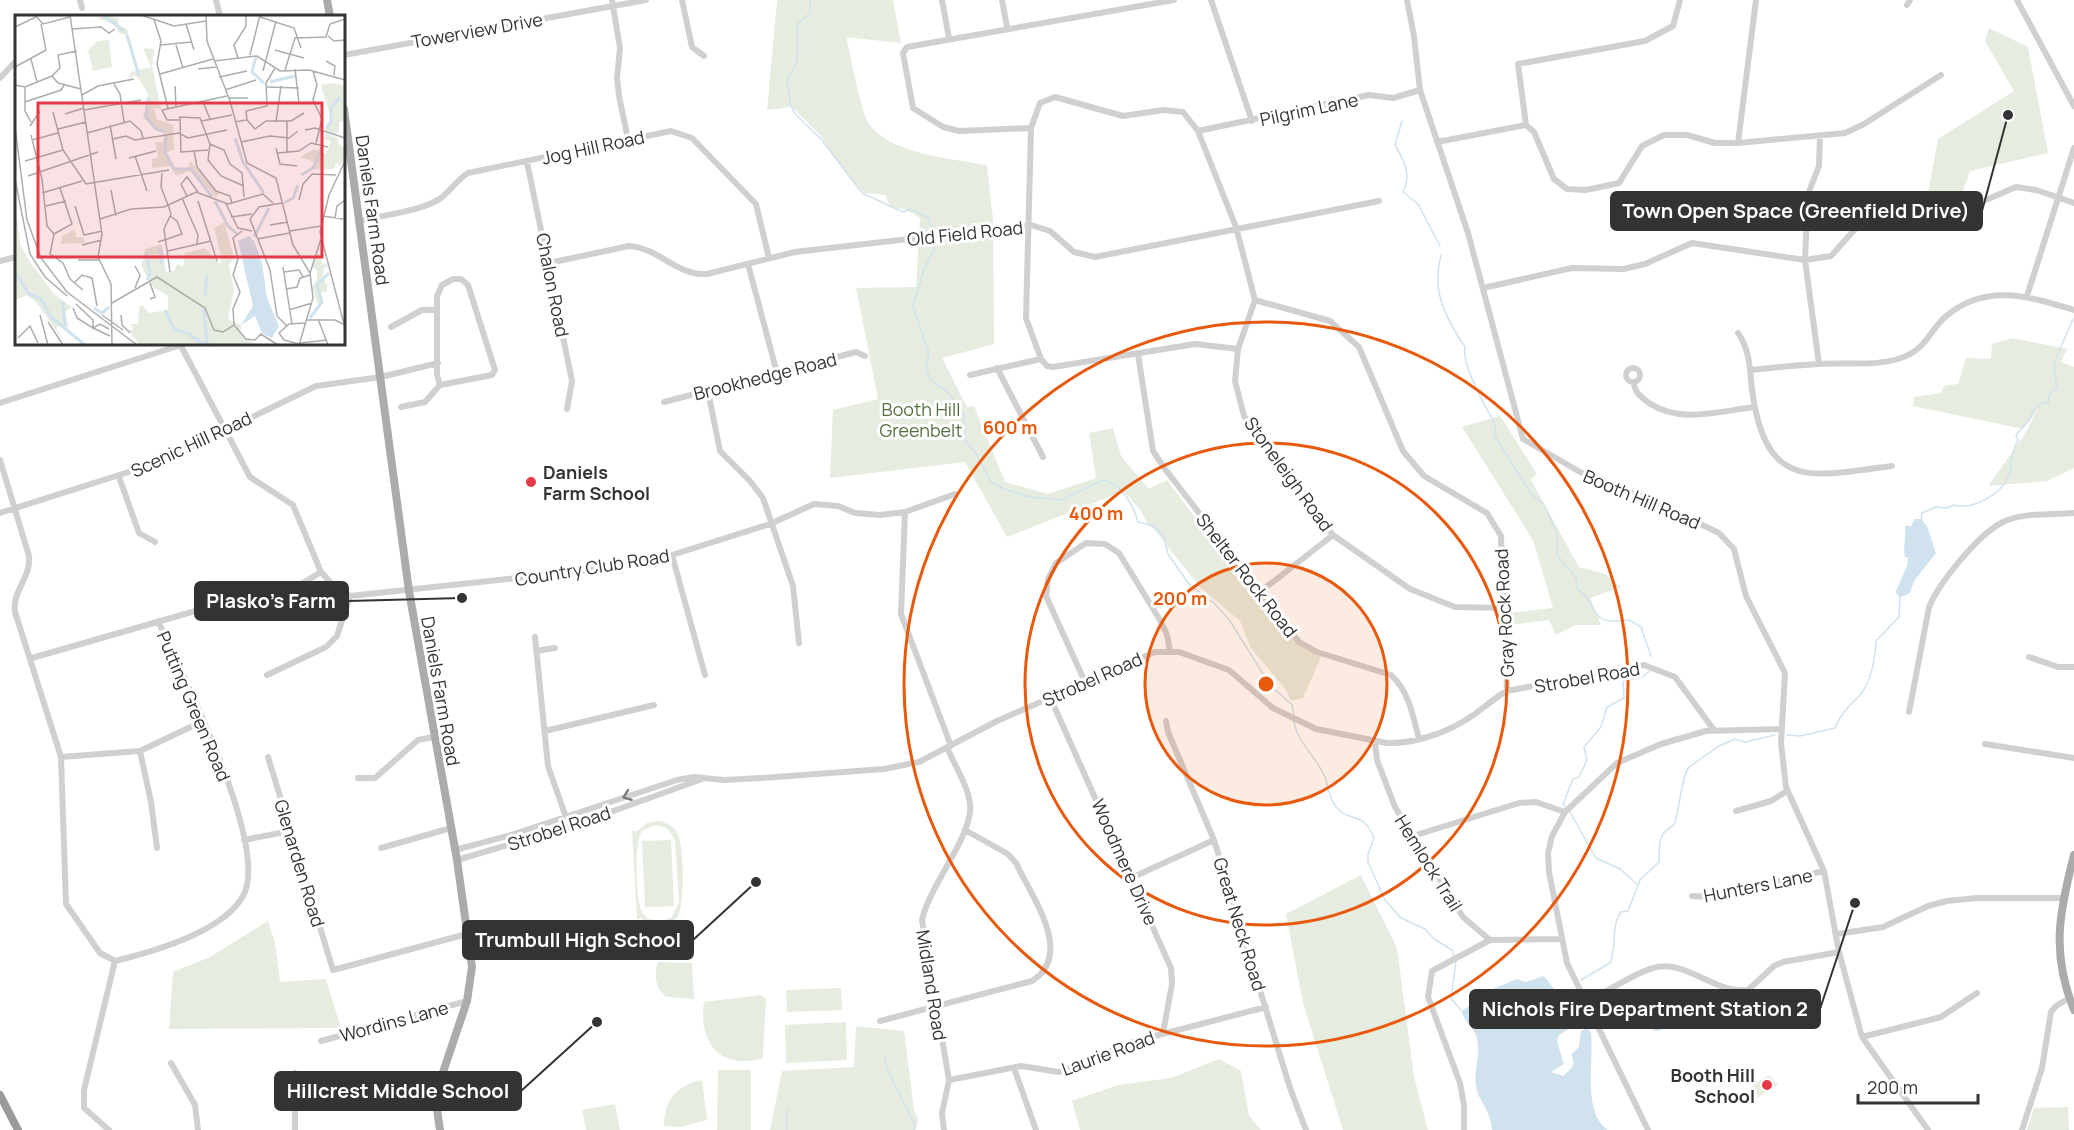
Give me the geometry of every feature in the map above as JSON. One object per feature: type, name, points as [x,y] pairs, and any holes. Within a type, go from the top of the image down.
[{"type":"highway","points":[[0,1095],[18,1130]]},
{"type":"main road","points":[[327,0],[330,15]]},
{"type":"main road","name":"Daniels Farm Road","points":[[345,126],[360,221],[409,591],[457,860],[472,967],[467,1001],[435,1096],[440,1130]]},
{"type":"main road","points":[[2074,855],[2063,898],[2058,954],[2074,1010]]},
{"type":"street","points":[[80,0],[82,8]]},
{"type":"street","points":[[216,0],[220,15]]},
{"type":"street","name":"Towerview Drive","points":[[345,55],[613,3],[646,0]]},
{"type":"street","points":[[682,0],[692,47],[704,56]]},
{"type":"street","points":[[942,0],[949,38]]},
{"type":"street","points":[[1002,0],[1007,27]]},
{"type":"street","points":[[1031,128],[959,131],[943,127],[913,108],[903,53],[907,47],[949,38],[1174,0]]},
{"type":"street","points":[[1210,0],[1252,121]]},
{"type":"street","name":"Booth Hill Road","points":[[1407,0],[1420,90],[1483,288],[1523,439],[1594,480],[1647,498],[1719,532],[1734,549],[1746,596],[1785,673],[1782,729],[1787,791],[1824,871],[1839,952],[1862,1036],[1928,1130]]},
{"type":"street","points":[[1680,0],[1673,26],[1645,41],[1518,64],[1526,125],[1534,132],[1554,179],[1567,189],[1586,190],[1619,183],[1642,146],[1664,135],[1687,135],[1715,143],[1738,143],[1845,133],[1864,124],[1941,75]]},
{"type":"street","points":[[1738,143],[1756,0]]},
{"type":"street","points":[[2017,0],[2074,106]]},
{"type":"street","points":[[613,3],[620,48],[617,78],[628,139]]},
{"type":"street","points":[[0,78],[14,63]]},
{"type":"street","name":"Pilgrim Lane","points":[[1198,131],[1369,95],[1393,98],[1420,90]]},
{"type":"street","points":[[1238,349],[1195,344],[1053,367],[1047,366],[1041,359],[1026,318],[1031,128],[1040,103],[1055,97],[1123,116],[1164,110],[1183,112],[1198,131],[1236,227],[1255,300]]},
{"type":"street","points":[[1437,142],[1526,125]]},
{"type":"street","name":"Jog Hill Road","points":[[360,221],[430,203],[442,197],[455,181],[468,173],[671,131],[692,138],[756,204],[769,258]]},
{"type":"street","points":[[1819,364],[1805,260],[1808,194],[1819,166],[1820,135]]},
{"type":"street","points":[[2027,296],[2074,148]]},
{"type":"street","name":"Chalon Road","points":[[527,162],[572,381],[567,409]]},
{"type":"street","points":[[1950,201],[1979,203],[2016,187],[2074,203]]},
{"type":"street","name":"Old Field Road","points":[[549,263],[629,246],[655,252],[682,270],[696,275],[807,250],[1030,225],[1050,231],[1074,252],[1095,256],[1379,201]]},
{"type":"street","points":[[1483,288],[1572,268],[1623,269],[1645,264],[1692,243],[1805,260],[1832,256],[1857,227],[1895,206]]},
{"type":"street","points":[[0,261],[15,257]]},
{"type":"street","points":[[748,264],[777,373]]},
{"type":"street","points":[[401,407],[425,402],[440,385],[492,375],[495,370],[468,285],[461,279],[453,279],[442,285],[437,296],[437,380],[440,385]]},
{"type":"street","points":[[1750,370],[1885,361],[1910,355],[1931,337],[1941,320],[1961,305],[1990,295],[2027,296],[2074,310]]},
{"type":"street","name":"Stoneleigh Road","points":[[1255,300],[1238,349],[1234,381],[1244,416],[1333,535],[1410,590],[1455,607],[1505,608]]},
{"type":"street","name":"Gray Rock Road","points":[[1255,300],[1330,321],[1359,347],[1403,451],[1424,476],[1487,513],[1501,536],[1508,691]]},
{"type":"street","points":[[391,327],[422,310],[436,310]]},
{"type":"street","points":[[1738,333],[1746,345],[1755,406],[1769,451],[1786,465],[1823,475],[1892,466]]},
{"type":"street","points":[[0,403],[177,345]]},
{"type":"street","points":[[181,345],[250,477],[293,505],[321,572],[333,585],[350,596],[340,629],[326,647],[267,675]]},
{"type":"street","name":"Brookhedge Road","points":[[664,402],[856,352],[865,356]]},
{"type":"street","name":"Shelter Rock Road","points":[[1138,354],[1153,451],[1299,642],[1317,652],[1391,675],[1399,682],[1405,692],[1419,739]]},
{"type":"street","points":[[970,375],[1041,359]]},
{"type":"street","name":"Scenic Hill Road","points":[[0,513],[119,477],[160,462],[316,386],[381,377],[438,363]]},
{"type":"street","points":[[997,368],[1043,457]]},
{"type":"street","points":[[1634,382],[1636,391],[1646,401],[1672,413],[1695,414],[1755,406]]},
{"type":"street","points":[[708,390],[720,451],[750,481],[763,498],[793,586],[799,643]]},
{"type":"street","points":[[0,460],[30,563],[29,573],[14,601],[61,757],[66,904],[100,953],[115,961],[84,1090],[84,1108],[109,1130]]},
{"type":"street","points":[[119,477],[139,533],[155,542]]},
{"type":"street","name":"Country Club Road","points":[[350,596],[610,568],[672,555],[770,524],[814,504],[838,506],[855,513],[880,515],[904,512],[955,494]]},
{"type":"street","name":"Midland Road","points":[[904,512],[901,614],[969,800],[970,817],[965,830],[925,905],[921,920],[934,1005],[949,1080],[942,1113],[944,1130]]},
{"type":"street","points":[[1909,712],[1929,607],[1935,592],[1984,536],[2001,523],[2020,517],[2074,513]]},
{"type":"street","points":[[1260,592],[1333,535]]},
{"type":"street","points":[[1085,682],[1046,596],[1048,579],[1056,563],[1086,543],[1105,544],[1119,553],[1160,620],[1167,635],[1170,651]]},
{"type":"street","points":[[672,555],[705,675]]},
{"type":"street","points":[[32,658],[230,601],[278,598],[321,572]]},
{"type":"street","name":"Putting Green Road","points":[[115,961],[165,947],[210,926],[235,907],[248,886],[244,840],[222,762],[158,621]]},
{"type":"street","points":[[535,637],[548,766],[569,826]]},
{"type":"street","points":[[536,651],[555,648]]},
{"type":"street","name":"Strobel Road","points":[[455,850],[566,818],[657,785],[694,777],[761,778],[884,769],[919,762],[1050,697],[1141,656],[1170,651],[1229,670],[1273,708],[1289,718],[1316,729],[1375,742],[1398,744],[1419,739],[1465,721],[1492,699],[1508,691],[1644,665],[1675,677],[1714,730]]},
{"type":"street","points":[[2029,657],[2058,667],[2074,667]]},
{"type":"street","name":"Woodmere Drive","points":[[1050,697],[1157,933],[1173,976],[1163,1034]]},
{"type":"street","points":[[545,730],[654,705]]},
{"type":"street","points":[[61,757],[140,751],[203,721]]},
{"type":"street","name":"Great Neck Road","points":[[1166,721],[1168,732],[1214,840],[1290,1088],[1306,1130]]},
{"type":"street","points":[[1648,1130],[1568,963],[1561,939],[1548,853],[1566,810],[1617,763],[1661,744],[1714,730],[1782,729]]},
{"type":"street","points":[[358,778],[375,778],[418,740],[434,737]]},
{"type":"street","name":"Hemlock Trail","points":[[1375,742],[1384,781],[1413,836],[1463,917],[1490,940]]},
{"type":"street","points":[[1985,744],[2074,758]]},
{"type":"street","points":[[140,751],[151,802],[157,849]]},
{"type":"street","name":"Glenarden Road","points":[[268,757],[333,970],[467,934]]},
{"type":"street","name":"Strobel Road","points":[[457,860],[569,826],[703,778]]},
{"type":"street","points":[[657,785],[660,793]]},
{"type":"street","points":[[1736,811],[1772,801],[1787,791]]},
{"type":"street","points":[[1413,836],[1518,803],[1536,802],[1566,810]]},
{"type":"street","points":[[381,848],[451,828]]},
{"type":"street","points":[[880,1021],[1032,981],[1043,974],[1051,959],[1052,946],[1049,932],[1016,863],[1008,854],[965,830]]},
{"type":"street","points":[[244,840],[290,831]]},
{"type":"street","points":[[1131,878],[1214,840]]},
{"type":"street","name":"Hunters Lane","points":[[1692,896],[1709,897],[1824,871]]},
{"type":"street","points":[[1837,934],[1883,927],[1928,906],[1947,901],[1977,898],[2063,898]]},
{"type":"street","points":[[1464,1130],[1464,1105],[1460,1083],[1428,997],[1432,971],[1490,940],[1561,939]]},
{"type":"street","points":[[1598,995],[1655,967],[1682,969],[1726,990],[1748,990],[1774,966],[1783,962],[1839,952]]},
{"type":"street","points":[[1862,1036],[1941,1017],[1977,993]]},
{"type":"street","points":[[2022,1130],[2042,1068],[2051,1012],[2069,998]]},
{"type":"street","name":"Wordins Lane","points":[[321,1041],[467,1001]]},
{"type":"street","name":"Laurie Road","points":[[949,1080],[1033,1066],[1048,1072],[1059,1072],[1115,1047],[1266,1007]]},
{"type":"street","points":[[171,1063],[192,1098],[198,1118],[198,1130]]},
{"type":"street","points":[[1014,1068],[1036,1130]]},
{"type":"street","points":[[295,1073],[295,1130]]},
{"type":"green space","name":"Booth Hill Greenbelt","points":[[777,0],[893,0],[901,43],[846,37],[868,122],[877,133],[905,148],[987,165],[993,219],[994,344],[942,358],[967,407],[974,406],[1005,482],[1048,494],[1096,478],[1089,433],[1113,428],[1121,456],[1149,489],[1167,480],[1273,622],[1299,644],[1321,657],[1303,698],[1291,701],[1286,690],[1251,648],[1240,621],[1200,587],[1149,526],[1141,511],[1124,491],[1007,537],[965,462],[830,478],[833,410],[878,399],[856,288],[916,287],[920,218],[905,209],[891,208],[885,195],[864,193],[841,167],[821,136],[792,107],[767,110]]},
{"type":"green space","points":[[1989,28],[2028,47],[2048,153],[1970,171],[1960,198],[1927,198],[1938,139],[2014,91],[1985,41]]},
{"type":"green space","points":[[2012,338],[2067,349],[2061,362],[2074,367],[2074,468],[2047,481],[1988,486],[2025,434],[2036,412],[2023,429],[1913,406],[1914,397],[1941,393],[1944,386],[1958,384],[1966,358],[1991,359],[1992,344]]},
{"type":"green space","points":[[1500,416],[1537,474],[1531,480],[1579,567],[1605,574],[1621,587],[1590,598],[1601,625],[1575,625],[1556,635],[1549,620],[1510,625],[1508,613],[1553,608],[1533,540],[1462,427]]},
{"type":"green space","points":[[659,821],[670,825],[678,834],[682,851],[683,877],[680,912],[677,918],[659,926],[650,924],[641,918],[637,919],[632,831],[637,831],[647,823]],"holes":[[[655,825],[667,828],[675,840],[679,902],[672,917],[660,922],[649,919],[641,910],[637,882],[637,857],[639,837],[642,831]]]},
{"type":"green space","points":[[671,840],[674,906],[645,907],[642,841]]},
{"type":"green space","points":[[1361,875],[1397,948],[1414,1077],[1428,1130],[1343,1130],[1303,1003],[1286,914]]},
{"type":"green space","points":[[268,921],[275,943],[280,982],[326,979],[341,1028],[169,1029],[173,972],[210,957]]},
{"type":"green space","points":[[658,962],[692,963],[694,999],[666,997],[656,981]]},
{"type":"green space","points":[[841,988],[842,1010],[787,1012],[786,990]]},
{"type":"green space","points":[[761,995],[766,999],[763,1058],[748,1061],[724,1057],[709,1041],[703,1016],[704,1002]]},
{"type":"green space","points":[[846,1022],[847,1060],[786,1063],[785,1025]]},
{"type":"green space","points":[[856,1026],[904,1031],[914,1110],[918,1119],[916,1130],[770,1130],[782,1071],[854,1067]]},
{"type":"green space","points":[[1219,1059],[1241,1071],[1249,1116],[1261,1130],[1080,1130],[1072,1101],[1118,1085],[1171,1078]]},
{"type":"green space","points":[[718,1070],[751,1070],[751,1130],[717,1130]]},
{"type":"green space","points":[[1769,1075],[1778,1085],[1757,1098],[1753,1085]]},
{"type":"green space","points":[[702,1080],[707,1120],[680,1127],[664,1126],[666,1109],[673,1096],[685,1086]]},
{"type":"green space","points":[[615,1104],[620,1130],[586,1130],[582,1110]]},
{"type":"green space","points":[[2068,1107],[2069,1130],[2027,1130],[2034,1108]]},
{"type":"water","points":[[1915,519],[1921,519],[1927,526],[1936,553],[1914,581],[1910,593],[1901,597],[1896,591],[1907,566],[1908,557],[1905,557],[1904,553],[1905,526],[1911,526]]},
{"type":"water","points":[[1544,976],[1559,995],[1569,998],[1583,1019],[1558,1036],[1557,1042],[1564,1064],[1551,1072],[1564,1076],[1572,1068],[1571,1055],[1579,1047],[1581,1031],[1587,1028],[1591,1033],[1592,1045],[1592,1099],[1600,1122],[1608,1130],[1492,1130],[1489,1116],[1476,1087],[1478,1042],[1462,1011],[1492,989],[1517,979],[1526,982]]},
{"type":"water","points":[[1657,1015],[1663,1017],[1665,1023],[1663,1029],[1657,1031],[1651,1029],[1649,1023],[1651,1017]]},
{"type":"waterway","points":[[810,0],[810,13],[797,25],[797,61],[787,81],[791,106],[795,114],[821,139],[862,193],[903,212],[910,209],[929,218],[932,230]]},
{"type":"waterway","points":[[1402,121],[1395,145],[1407,173],[1403,192],[1418,204],[1440,246]]},
{"type":"waterway","points":[[934,240],[934,250],[924,269],[913,306],[929,353],[926,369],[931,381],[948,392],[964,415],[965,441],[975,452],[991,482],[1004,489],[1030,497],[1061,500],[1103,480],[1116,486],[1130,502],[1138,522],[1154,526],[1164,537],[1168,554],[1189,584],[1216,605],[1230,621],[1270,685],[1292,705],[1294,714]]},
{"type":"waterway","points":[[1441,255],[1438,281],[1442,304],[1465,347],[1467,365],[1496,426],[1494,435],[1531,494],[1544,505],[1557,533],[1557,555],[1577,579],[1576,588],[1589,599],[1600,618],[1610,621],[1629,620],[1641,627],[1651,656]]},
{"type":"waterway","points":[[1921,520],[1922,513],[1936,507],[1969,505],[1985,500],[2004,484],[2010,472],[2014,449],[2018,441],[2016,435],[2030,419],[2034,409],[2044,402],[2048,403],[2050,393],[2057,388],[2054,370],[2056,358],[2073,319]]},
{"type":"waterway","points":[[1787,735],[1800,736],[1835,728],[1837,722],[1867,683],[1874,662],[1876,641],[1899,617],[1900,596]]},
{"type":"waterway","points":[[1567,809],[1563,804],[1573,779],[1579,777],[1587,760],[1584,747],[1601,727],[1607,707],[1624,698],[1623,681],[1642,677],[1651,670]]},
{"type":"waterway","points":[[1294,722],[1299,737],[1323,773],[1336,807],[1343,814],[1361,820],[1370,830],[1374,838],[1368,854],[1368,862],[1385,900],[1401,918],[1425,929],[1434,939],[1452,950],[1454,956]]},
{"type":"waterway","points":[[1581,980],[1610,963],[1618,917],[1621,912],[1628,911],[1640,880],[1659,862],[1660,841],[1664,833],[1674,825],[1684,778],[1689,767],[1719,746],[1735,739],[1745,742],[1775,735]]},
{"type":"waterway","points":[[1570,812],[1596,858],[1620,869],[1637,884]]},
{"type":"waterway","points":[[1456,961],[1451,999],[1462,1011]]},
{"type":"waterway","points":[[1569,998],[1574,991]]},
{"type":"waterway","points":[[886,1057],[885,1064],[915,1125],[914,1130]]},
{"type":"waterway","points":[[787,1109],[787,1130]]},
{"type":"place","name":"Town Open Space (Greenfield Drive)","points":[[2008,115]]},
{"type":"place","name":"Daniels Farm School","points":[[531,482]]},
{"type":"place","name":"Plasko's Farm","points":[[462,598]]},
{"type":"place","name":"Trumbull High School","points":[[756,882]]},
{"type":"place","name":"Nichols Fire Department Station 2","points":[[1855,903]]},
{"type":"place","name":"Hillcrest Middle School","points":[[597,1022]]},
{"type":"place","name":"Booth Hill School","points":[[1767,1085]]}]
